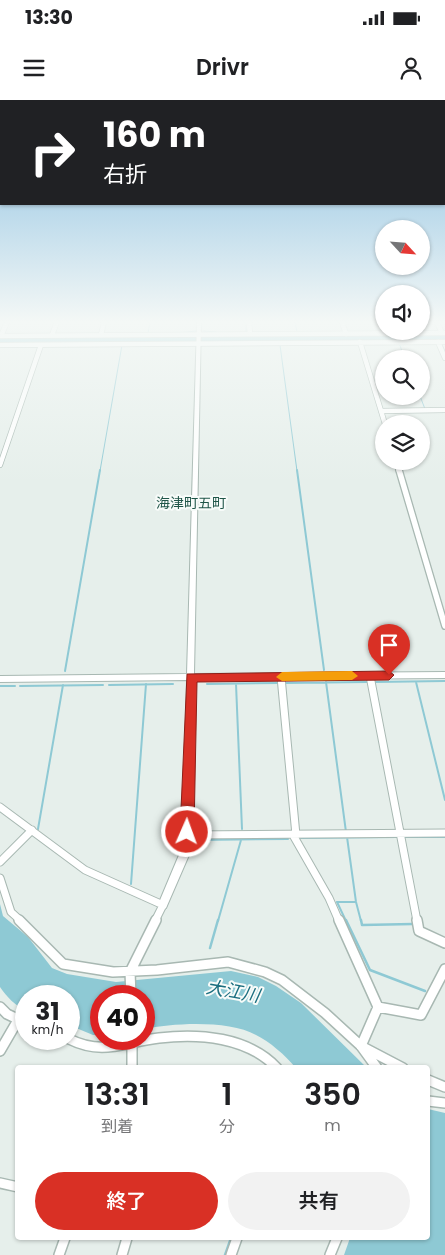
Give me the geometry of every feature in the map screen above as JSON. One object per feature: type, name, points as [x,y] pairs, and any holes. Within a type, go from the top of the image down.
[{"type":"street","points":[[0,465],[30,376]]},
{"type":"street","points":[[131,985],[130,973],[163,905],[184,855],[187,835],[197,376]]},
{"type":"street","points":[[370,376],[382,415]]},
{"type":"street","points":[[381,411],[445,410]]},
{"type":"street","points":[[399,470],[445,626]]},
{"type":"street","points":[[0,679],[445,675]]},
{"type":"street","points":[[370,676],[419,931],[445,943]]},
{"type":"street","points":[[281,677],[294,835],[329,898],[378,1007],[361,1046]]},
{"type":"street","points":[[0,807],[85,870],[163,905]]},
{"type":"street","points":[[0,862],[32,830]]},
{"type":"street","points":[[187,835],[445,833]]},
{"type":"street","points":[[0,878],[11,912],[63,964],[130,973],[228,962],[265,972],[282,980],[325,1013],[361,1046],[375,1065]]},
{"type":"street","points":[[378,1007],[421,1016],[445,969]]},
{"type":"street","points":[[0,1006],[7,1014],[15,1018]]},
{"type":"street","points":[[0,1051],[15,1031]]},
{"type":"street","points":[[155,1038],[208,1038],[251,1047],[272,1060],[275,1065]]},
{"type":"street","points":[[361,1046],[397,1065]]},
{"type":"street","points":[[132,1050],[132,1065]]},
{"type":"street","points":[[430,1081],[445,1087]]},
{"type":"street","points":[[430,1101],[445,1103]]},
{"type":"street","points":[[0,1183],[15,1186]]},
{"type":"street","points":[[59,1255],[64,1240]]},
{"type":"street","points":[[122,1255],[126,1240]]},
{"type":"street","points":[[231,1255],[236,1240]]},
{"type":"street","points":[[330,1255],[335,1240]]},
{"type":"water","name":"大江川","points":[[0,904],[3,916],[28,937],[52,968],[67,974],[116,982],[231,971],[258,977],[276,986],[301,1003],[364,1065],[293,1065],[277,1049],[261,1038],[245,1030],[231,1027],[186,1024],[155,1027],[155,985],[90,985],[90,1034],[80,1030],[80,985],[15,985],[15,1004],[0,987]]},
{"type":"water","points":[[430,1109],[445,1113],[445,1255],[344,1255],[349,1240],[430,1240]]},
{"type":"waterway","points":[[100,471],[117,376]]},
{"type":"waterway","points":[[284,376],[297,471]]},
{"type":"waterway","points":[[423,405],[425,409]]},
{"type":"waterway","points":[[65,671],[100,470]]},
{"type":"waterway","points":[[297,470],[324,670]]},
{"type":"waterway","points":[[375,682],[445,681]]},
{"type":"waterway","points":[[285,683],[326,682]]},
{"type":"waterway","points":[[326,682],[346,832]]},
{"type":"waterway","points":[[326,682],[367,682]]},
{"type":"waterway","points":[[416,682],[445,800]]},
{"type":"waterway","points":[[207,684],[279,683]]},
{"type":"waterway","points":[[109,685],[146,684]]},
{"type":"waterway","points":[[131,884],[146,684]]},
{"type":"waterway","points":[[146,684],[173,684]]},
{"type":"waterway","points":[[236,684],[242,829]]},
{"type":"waterway","points":[[20,686],[63,685]]},
{"type":"waterway","points":[[38,829],[63,685]]},
{"type":"waterway","points":[[63,685],[103,685]]},
{"type":"waterway","points":[[0,686],[15,686]]},
{"type":"waterway","points":[[347,838],[397,837]]},
{"type":"waterway","points":[[404,837],[445,837]]},
{"type":"waterway","points":[[301,838],[347,838]]},
{"type":"waterway","points":[[347,838],[356,902]]},
{"type":"waterway","points":[[197,840],[288,839]]},
{"type":"waterway","points":[[218,921],[241,840]]},
{"type":"waterway","points":[[346,921],[337,902],[356,902]]},
{"type":"waterway","points":[[356,902],[361,921]]},
{"type":"waterway","points":[[210,948],[218,920]]},
{"type":"waterway","points":[[346,920],[370,970],[425,991]]},
{"type":"waterway","points":[[361,920],[362,925],[413,924]]},
{"type":"waterway","points":[[225,1255],[230,1240]]},
{"type":"slow traffic","points":[[282,677],[352,676]]},
{"type":"district","name":"海津町五町","points":[[191,503]]},
{"type":"route","points":[[187,832],[191,678],[389,675]]}]
